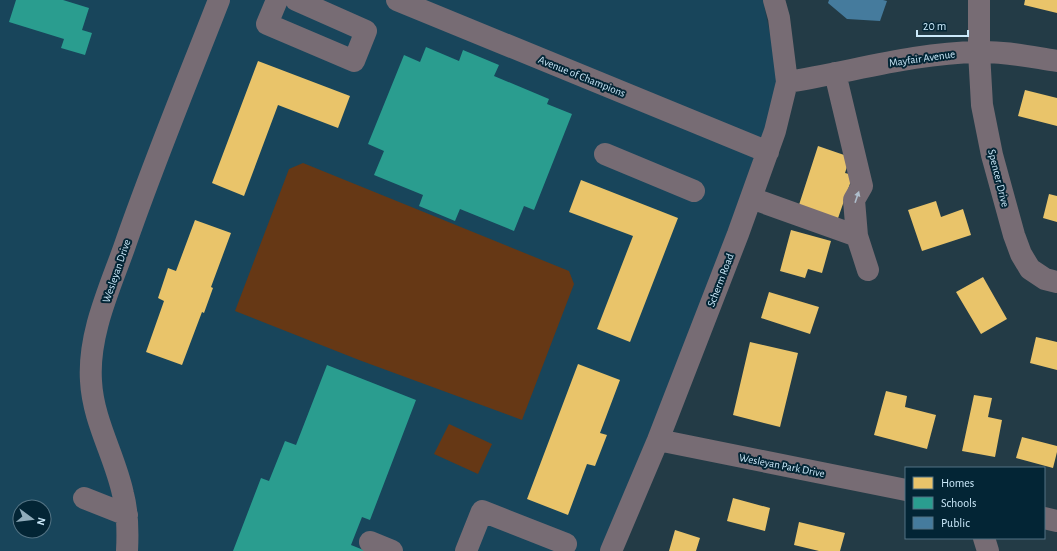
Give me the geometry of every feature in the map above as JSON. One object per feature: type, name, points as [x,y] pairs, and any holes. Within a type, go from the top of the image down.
[{"type":"street","name":"Wesleyan Drive","points":[[127,551],[127,515],[123,494],[95,410],[90,382],[92,353],[97,324],[142,196],[219,0]]},
{"type":"street","points":[[277,0],[267,24],[354,61],[366,31],[296,0]]},
{"type":"street","name":"Avenue of Champions","points":[[397,0],[768,152]]},
{"type":"street","name":"Scherm Road","points":[[612,551],[658,440],[751,198],[775,131],[787,82],[781,26],[774,0]]},
{"type":"street","name":"Spencer Drive","points":[[979,0],[979,52],[982,105],[992,155],[1014,235],[1021,254],[1030,269],[1045,279],[1057,282]]},
{"type":"street","name":"Mayfair Avenue","points":[[787,82],[912,58],[943,54],[979,52],[1009,54],[1057,62]]},
{"type":"street","points":[[835,74],[862,186],[854,200],[857,236],[868,270]]},
{"type":"street","points":[[605,154],[694,191]]},
{"type":"street","points":[[751,198],[857,236]]},
{"type":"street","name":"Wesleyan Park Drive","points":[[658,440],[905,490]]},
{"type":"street","points":[[84,498],[127,515]]},
{"type":"street","points":[[466,551],[482,510],[566,544]]},
{"type":"street","points":[[1045,518],[1057,520]]},
{"type":"street","points":[[984,539],[988,551]]},
{"type":"street","points":[[370,542],[392,551]]},
{"type":"shaded area","points":[[0,0],[763,0],[774,53],[777,85],[770,119],[668,389],[602,551],[0,551]]},
{"type":"shaded area","points":[[303,163],[569,271],[574,284],[522,420],[359,360],[235,311],[289,169]]},
{"type":"shaded area","points":[[449,424],[492,444],[478,474],[434,454]]},
{"type":"building: Homes","points":[[1025,0],[1057,0],[1057,13],[1024,5]]},
{"type":"building: Homes","points":[[258,61],[350,96],[338,128],[278,105],[244,196],[212,183]]},
{"type":"building: Homes","points":[[1025,90],[1057,98],[1057,126],[1018,116]]},
{"type":"building: Homes","points":[[818,146],[850,157],[845,173],[853,175],[836,224],[797,211]]},
{"type":"building: Homes","points":[[581,180],[678,218],[630,342],[597,329],[633,236],[569,212]]},
{"type":"building: Homes","points":[[1049,194],[1057,196],[1057,222],[1043,218]]},
{"type":"building: Homes","points":[[936,201],[941,217],[963,209],[971,235],[922,251],[908,210]]},
{"type":"building: Homes","points":[[195,220],[231,233],[211,287],[213,288],[204,313],[202,312],[182,365],[146,352],[164,301],[158,298],[168,268],[176,271]]},
{"type":"building: Homes","points":[[791,230],[831,241],[822,273],[808,269],[805,278],[780,271]]},
{"type":"building: Homes","points":[[983,277],[1007,319],[981,334],[956,292]]},
{"type":"building: Homes","points":[[769,292],[819,307],[810,334],[761,318]]},
{"type":"building: Homes","points":[[1036,337],[1057,342],[1057,370],[1030,363]]},
{"type":"building: Homes","points":[[750,342],[798,353],[780,427],[733,415]]},
{"type":"building: Homes","points":[[578,364],[620,380],[600,433],[607,435],[595,466],[587,464],[568,515],[527,499]]},
{"type":"building: Homes","points":[[886,391],[907,396],[905,407],[936,415],[927,449],[874,435]]},
{"type":"building: Homes","points":[[974,395],[992,398],[988,417],[1002,420],[995,457],[962,451]]},
{"type":"building: Homes","points":[[1022,437],[1057,446],[1053,468],[1016,458]]},
{"type":"building: Homes","points":[[733,498],[770,508],[765,531],[727,521]]},
{"type":"building: Homes","points":[[799,522],[845,533],[840,551],[819,551],[794,545]]},
{"type":"building: Homes","points":[[675,530],[700,538],[696,551],[669,551]]},
{"type":"building: Schools","points":[[16,0],[63,0],[89,8],[82,30],[92,33],[85,55],[61,48],[64,39],[9,22]]},
{"type":"building: Schools","points":[[426,47],[459,61],[463,50],[499,65],[494,76],[549,99],[547,104],[572,114],[534,210],[524,206],[514,231],[460,209],[455,221],[419,206],[423,195],[374,175],[384,151],[368,144],[404,55],[420,62]]},
{"type":"building: Schools","points":[[327,365],[416,400],[370,520],[362,517],[351,545],[366,551],[233,551],[261,478],[269,481],[285,441],[296,445]]},
{"type":"building: Public","points":[[829,0],[887,1],[880,21],[847,19],[828,3]]}]
